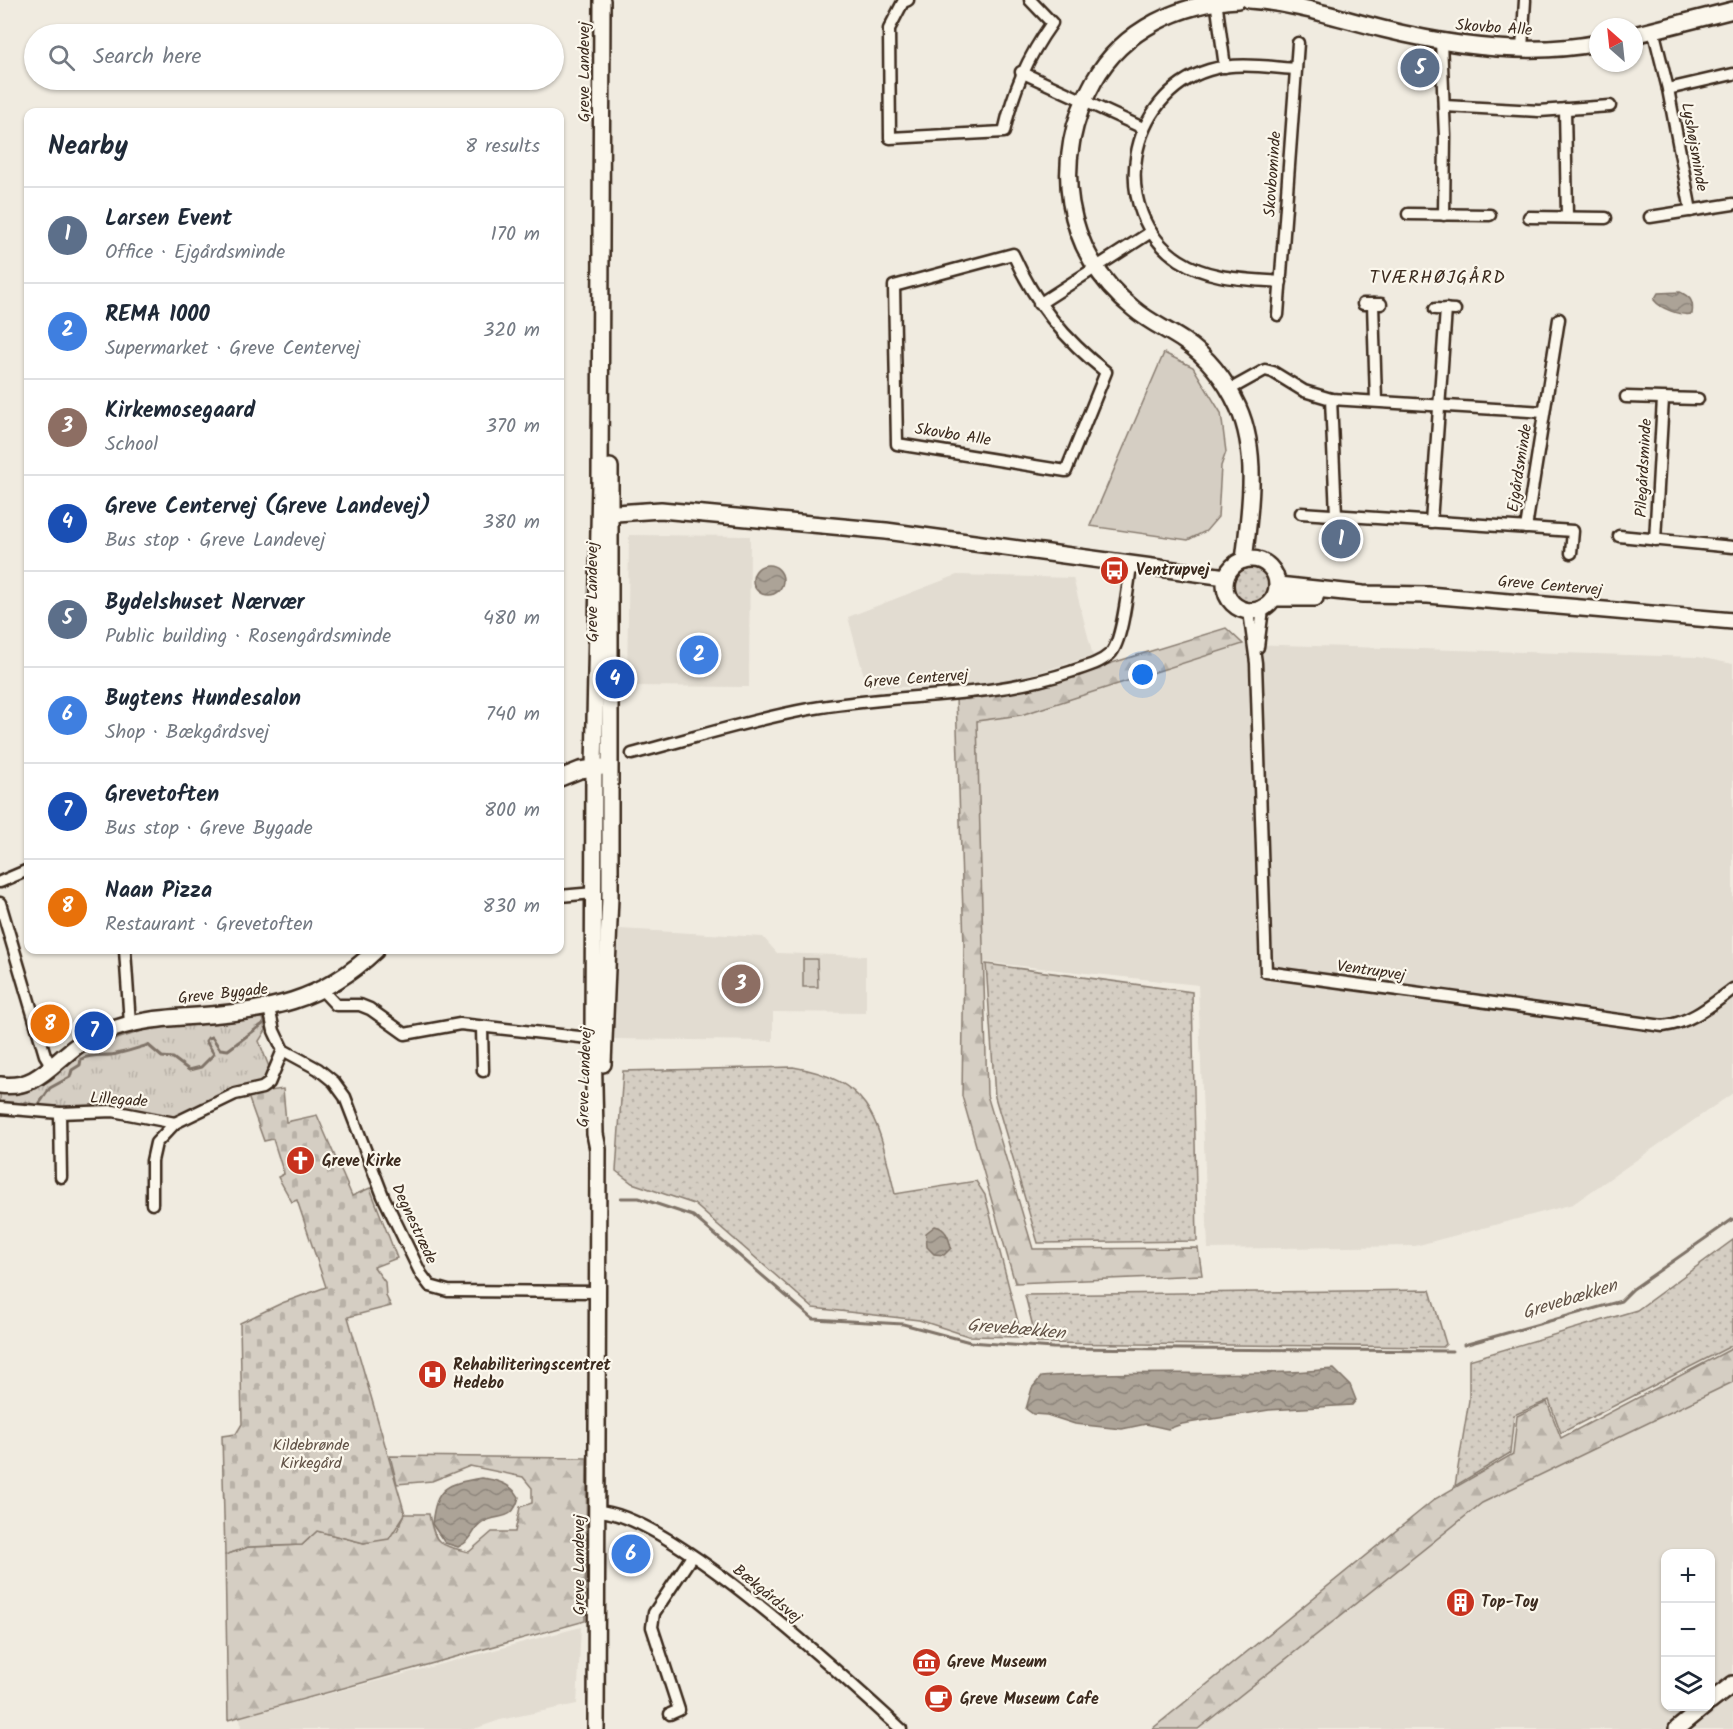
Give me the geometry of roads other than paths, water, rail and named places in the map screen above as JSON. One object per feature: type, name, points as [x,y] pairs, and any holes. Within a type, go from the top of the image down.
[{"type":"street","name":"Greve Landevej","points":[[599,1039],[610,897],[611,766],[605,505],[602,0]]},
{"type":"street","points":[[908,0],[903,2],[889,29],[890,138],[1004,132],[1010,103],[1021,72],[1052,23],[1030,0]]},
{"type":"street","points":[[1238,0],[1216,1],[1179,11],[1137,34],[1115,53],[1097,75],[1083,100],[1073,128],[1068,156],[1067,186],[1072,214],[1081,242],[1095,268],[1114,291],[1136,311],[1198,352],[1219,374],[1239,408],[1249,445],[1251,560]]},
{"type":"street","name":"Skovbo Alle","points":[[1249,0],[1300,6],[1383,29],[1441,41],[1522,49],[1589,44]]},
{"type":"street","points":[[1522,49],[1525,0]]},
{"type":"street","points":[[1216,1],[1225,67]]},
{"type":"street","points":[[1643,32],[1733,10]]},
{"type":"street","name":"Lyshøjsminde","points":[[1653,29],[1668,89],[1691,211]]},
{"type":"street","points":[[1441,41],[1444,106],[1444,215]]},
{"type":"street","name":"Skovbominde","points":[[1278,315],[1298,43]]},
{"type":"street","points":[[1281,282],[1229,278],[1193,268],[1163,246],[1151,232],[1141,213],[1134,181],[1136,148],[1143,128],[1163,99],[1176,87],[1208,71],[1225,67],[1296,69]]},
{"type":"street","points":[[1021,72],[1143,128]]},
{"type":"street","name":"Lyshøjsminde","points":[[1668,89],[1733,74]]},
{"type":"street","points":[[1444,106],[1513,111],[1610,106]]},
{"type":"street","points":[[1565,109],[1568,216]]},
{"type":"street","name":"Lyshøjsminde","points":[[1650,216],[1733,204]]},
{"type":"street","points":[[1408,214],[1490,216]]},
{"type":"street","points":[[1529,217],[1606,218]]},
{"type":"street","points":[[1039,304],[1151,232]]},
{"type":"street","name":"Skovbo Alle","points":[[1013,254],[1039,304],[1073,344],[1106,372],[1066,471],[897,444],[894,286],[1013,254]]},
{"type":"street","points":[[1372,304],[1376,400]]},
{"type":"street","points":[[1431,522],[1445,309]]},
{"type":"street","name":"Ejgårdsminde","points":[[1526,528],[1559,319]]},
{"type":"street","name":"Ejgårdsminde","points":[[1229,390],[1265,370],[1273,372],[1304,392],[1331,399],[1544,412]]},
{"type":"street","name":"Pilegårdsminde","points":[[1626,397],[1698,399]]},
{"type":"street","points":[[1331,399],[1336,515]]},
{"type":"street","name":"Pilegårdsminde","points":[[1655,540],[1663,399]]},
{"type":"street","name":"Greve Landevej","points":[[596,1729],[598,1149],[601,1134],[594,892],[594,768],[605,505]]},
{"type":"street","points":[[605,505],[886,531],[1151,568],[1226,583]]},
{"type":"street","name":"Ejgårdsminde","points":[[1301,513],[1573,531],[1571,553]]},
{"type":"street","name":"Pilegårdsminde","points":[[1619,536],[1733,547]]},
{"type":"street","points":[[1251,560],[1272,569],[1276,591],[1256,610],[1234,604],[1226,583],[1236,563],[1251,560]]},
{"type":"street","name":"Greve Centervej","points":[[632,754],[806,709],[863,700],[993,691],[1034,684],[1100,663],[1113,651],[1118,639],[1131,566]]},
{"type":"street","name":"Greve Centervej","points":[[1276,591],[1320,598],[1363,594],[1428,595],[1733,621]]},
{"type":"street","name":"Ventrupvej","points":[[1256,610],[1266,972],[1663,1026],[1677,1024],[1693,1017],[1733,989]]},
{"type":"street","points":[[564,776],[580,770],[611,766]]},
{"type":"street","points":[[0,882],[24,872]]},
{"type":"street","points":[[564,896],[594,892]]},
{"type":"street","points":[[0,903],[45,1055],[53,1068]]},
{"type":"street","points":[[125,954],[130,1024]]},
{"type":"street","name":"Greve Bygade","points":[[0,1085],[25,1083],[53,1068],[79,1044],[130,1024],[269,1008],[322,990],[371,954]]},
{"type":"street","points":[[322,990],[336,1005],[360,1005],[370,1009],[405,1034],[460,1024],[599,1039]]},
{"type":"street","points":[[152,1204],[152,1161],[156,1143],[176,1123],[235,1094],[262,1088],[274,1075],[283,1050],[274,1031],[269,1008]]},
{"type":"street","points":[[482,1028],[483,1071]]},
{"type":"street","name":"Degnestræde","points":[[283,1050],[318,1069],[334,1082],[345,1097],[383,1196],[421,1274],[430,1286],[448,1291],[598,1292]]},
{"type":"street","name":"Lillegade","points":[[0,1108],[60,1113],[113,1111],[176,1123]]},
{"type":"street","points":[[60,1113],[61,1177]]},
{"type":"street","name":"Bækgårdsvej","points":[[597,1511],[613,1511],[627,1516],[692,1556],[778,1622],[901,1729]]},
{"type":"street","points":[[670,1714],[680,1710],[652,1627],[654,1613],[692,1556]]},
{"type":"street","points":[[1715,1698],[1733,1684]]},
{"type":"street","points":[[1677,1729],[1700,1711]]},
{"type":"water","points":[[1680,292],[1691,300],[1692,314],[1671,311],[1654,300],[1658,293]]},
{"type":"water","points":[[768,565],[778,570],[783,580],[778,590],[768,595],[758,590],[753,580],[758,570]]},
{"type":"water","points":[[935,1226],[944,1231],[949,1241],[951,1248],[944,1255],[934,1254],[927,1247],[926,1233]]},
{"type":"water","points":[[1334,1369],[1350,1385],[1356,1400],[1352,1405],[1269,1410],[1182,1424],[1168,1429],[1146,1424],[1122,1429],[1075,1424],[1047,1415],[1033,1414],[1026,1409],[1032,1388],[1041,1377],[1298,1372]]},
{"type":"water","points":[[481,1478],[497,1481],[516,1492],[519,1497],[513,1511],[482,1523],[467,1541],[458,1547],[445,1543],[432,1524],[436,1502],[445,1489],[451,1485]]},
{"type":"waterway","points":[[17,1106],[26,1102],[37,1107],[50,1088],[70,1077],[72,1070],[80,1065],[81,1059],[86,1057],[115,1054],[148,1045],[162,1057],[173,1058],[189,1070],[201,1067],[214,1054],[206,1041],[208,1038],[212,1037],[220,1049],[228,1050],[263,1024]]},
{"type":"waterway","name":"Grevebækken","points":[[621,1198],[639,1198],[693,1216],[813,1319],[903,1324],[970,1342],[1053,1348],[1452,1351]]},
{"type":"waterway","name":"Grevebækken","points":[[1464,1345],[1621,1301],[1633,1289],[1733,1219]]},
{"type":"place","name":"Bydelshuset Nærvær","points":[[1420,68]]},
{"type":"place","name":"Larsen Event","points":[[1341,539]]},
{"type":"place","name":"Ventrupvej","points":[[1115,570]]},
{"type":"place","name":"REMA 1000","points":[[699,655]]},
{"type":"place","name":"Greve Centervej (Greve Landevej)","points":[[615,679]]},
{"type":"place","name":"Kirkemosegaard","points":[[741,984]]},
{"type":"place","name":"Naan Pizza","points":[[50,1024]]},
{"type":"place","name":"Grevetoften","points":[[94,1031]]},
{"type":"place","name":"Greve Kirke","points":[[301,1161]]},
{"type":"place","name":"Rehabiliteringscentret Hedebo","points":[[432,1374]]},
{"type":"place","name":"Bugtens Hundesalon","points":[[631,1554]]},
{"type":"place","name":"Top-Toy","points":[[1460,1602]]},
{"type":"place","name":"Greve Museum","points":[[926,1662]]},
{"type":"place","name":"Greve Museum Cafe","points":[[939,1699]]},
{"type":"district","name":"TVÆRHØJGÅRD","points":[[1438,278]]},
{"type":"park label","name":"Kildebrønde Kirkegård","points":[[311,1454]]}]
